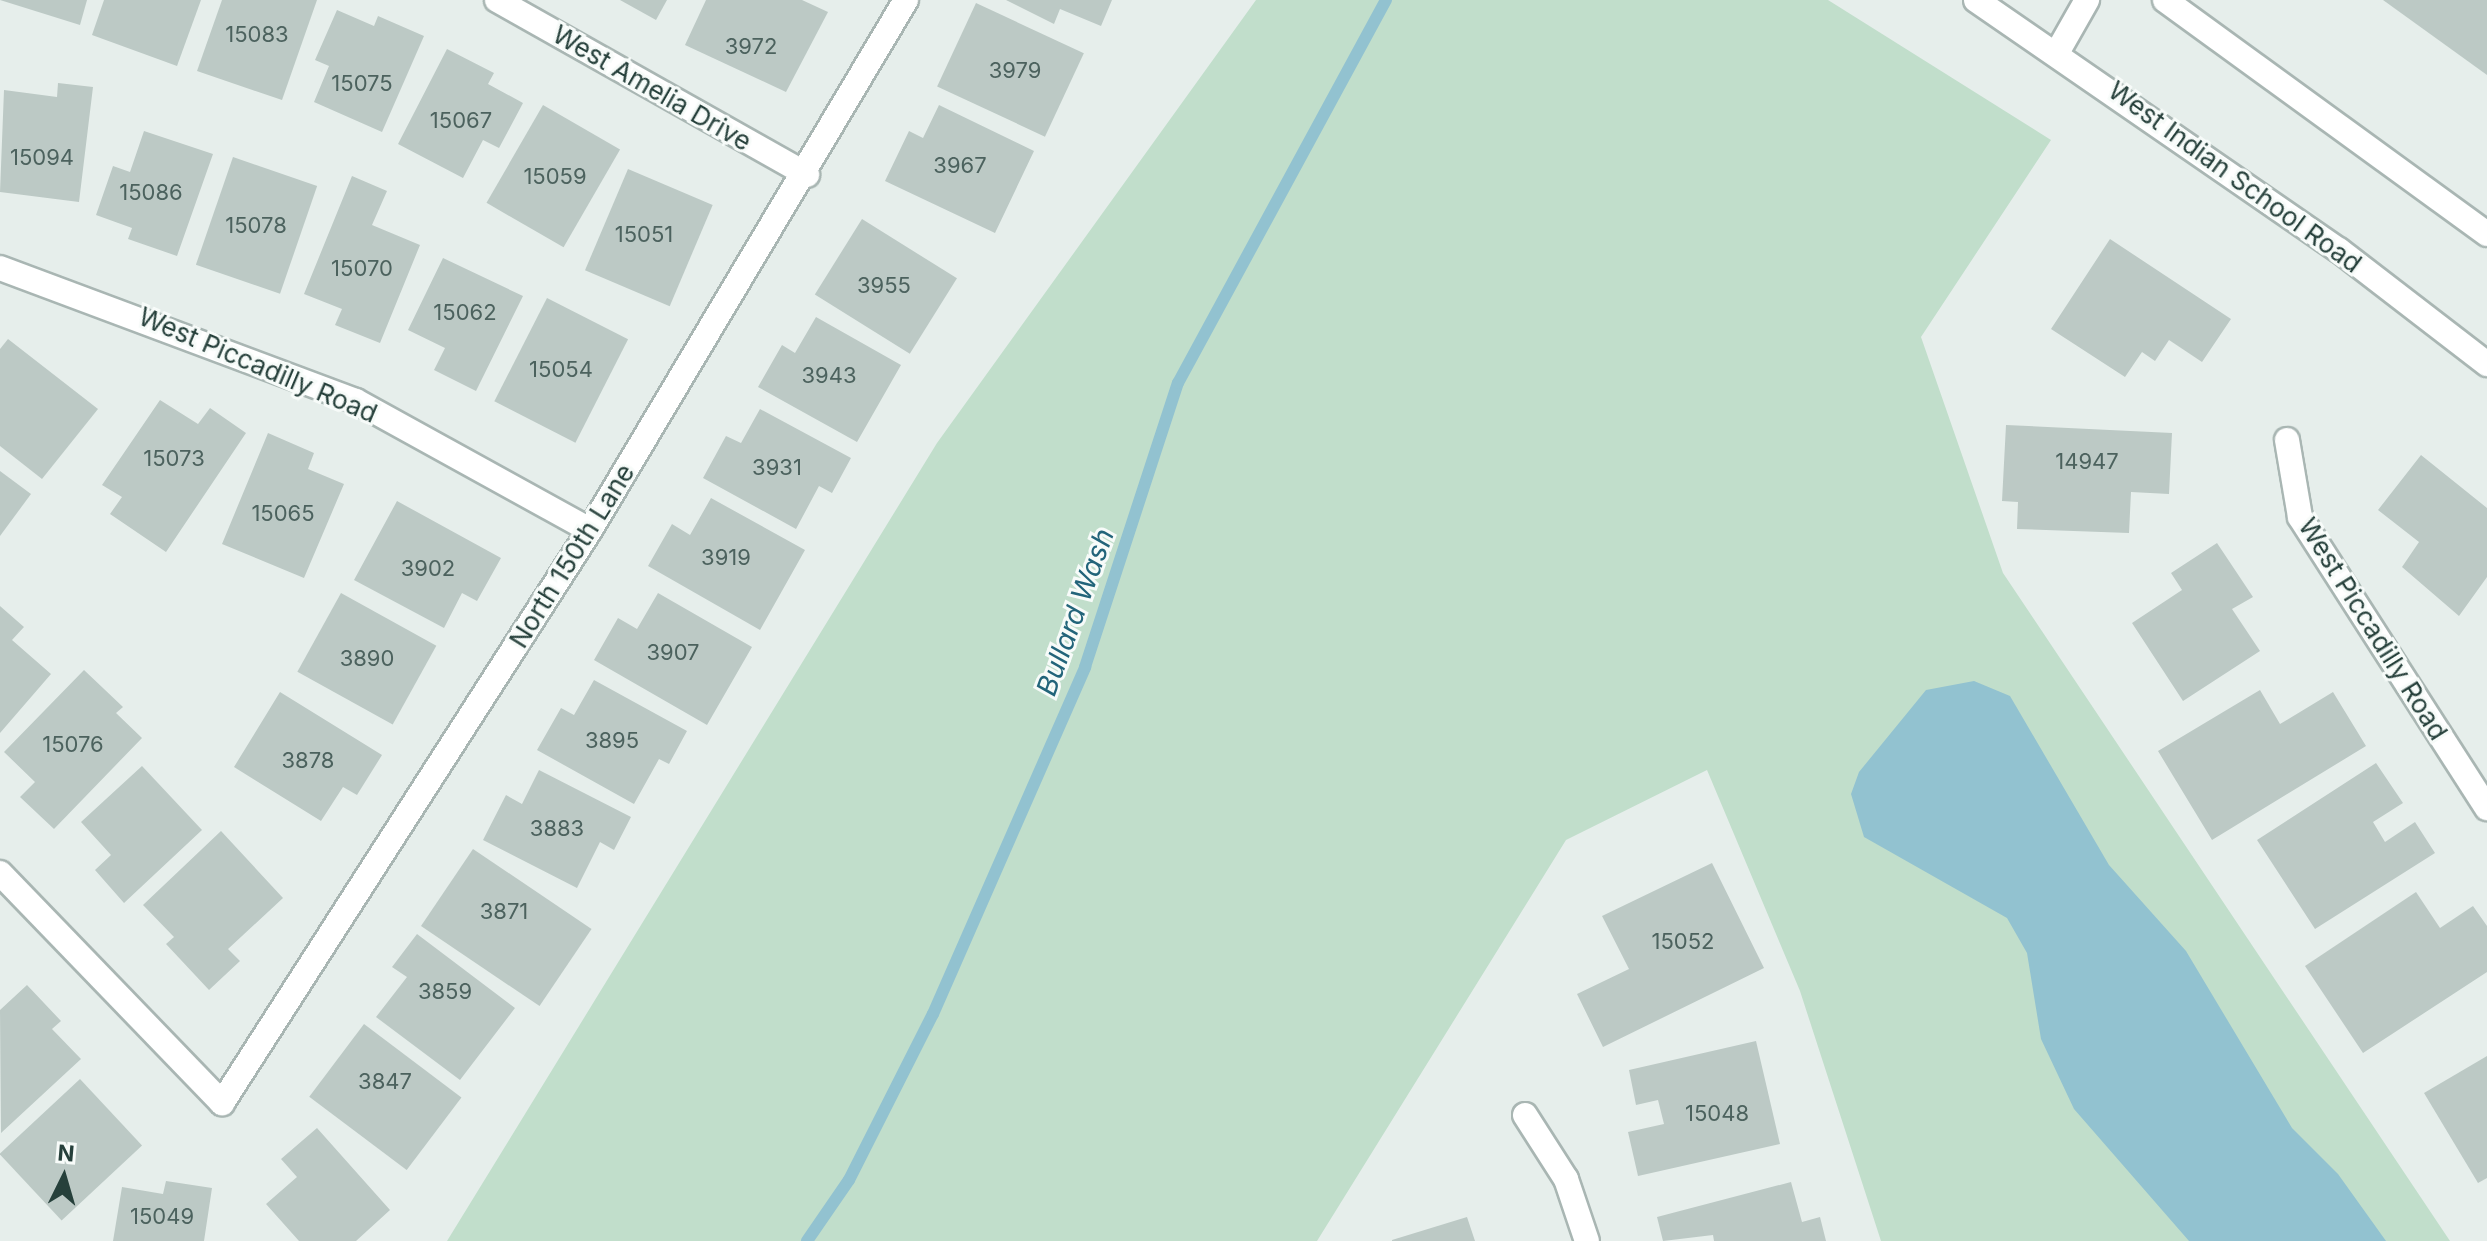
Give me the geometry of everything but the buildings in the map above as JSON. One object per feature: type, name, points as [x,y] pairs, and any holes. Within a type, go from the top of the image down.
[{"type":"street","name":"West Amelia Drive","points":[[497,0],[807,175]]},
{"type":"street","name":"North 150th Lane","points":[[0,873],[222,1103],[590,530],[807,175],[906,0]]},
{"type":"street","name":"West Indian School Road","points":[[1976,0],[2058,51],[2487,364]]},
{"type":"street","points":[[2058,51],[2087,0]]},
{"type":"street","points":[[2165,0],[2487,234]]},
{"type":"street","name":"West Piccadilly Road","points":[[0,268],[356,401],[590,530]]},
{"type":"street","name":"West Piccadilly Road","points":[[2287,440],[2300,517],[2487,808]]},
{"type":"street","points":[[1525,1115],[1566,1179],[1587,1241]]},
{"type":"green space","points":[[1256,0],[1828,0],[2051,140],[1921,337],[2003,573],[2450,1241],[1881,1241],[1800,991],[1707,770],[1566,840],[1317,1241],[447,1241],[937,443]]},
{"type":"water","points":[[1974,681],[2010,696],[2109,865],[2186,951],[2292,1128],[2338,1174],[2386,1241],[2189,1241],[2074,1109],[2041,1039],[2027,953],[2007,918],[1864,837],[1851,794],[1859,772],[1926,690]]},
{"type":"waterway","name":"Bullard Wash","points":[[807,1241],[849,1180],[933,1014],[1085,667],[1178,383],[1386,0]]}]
